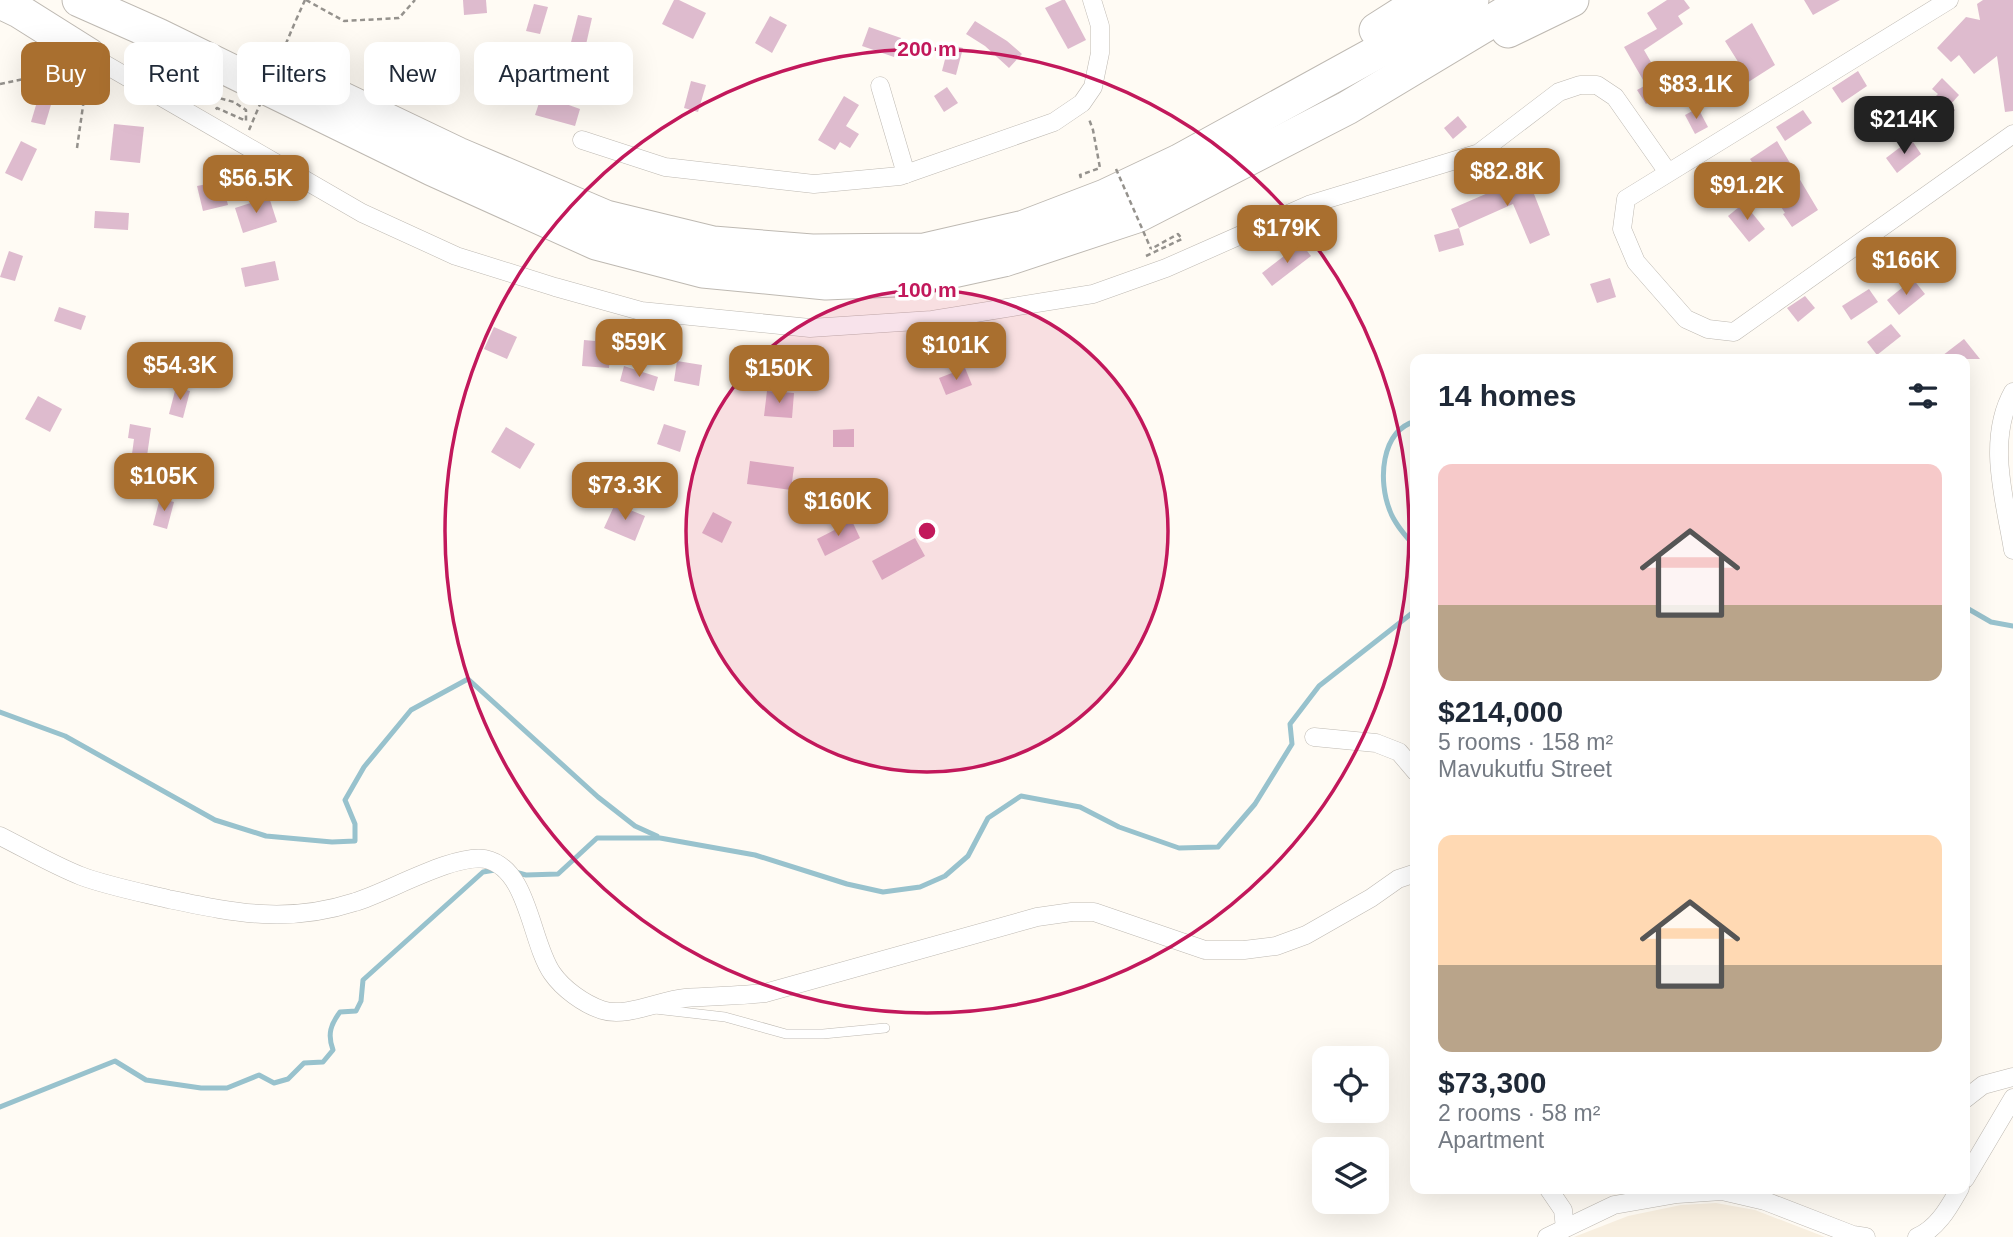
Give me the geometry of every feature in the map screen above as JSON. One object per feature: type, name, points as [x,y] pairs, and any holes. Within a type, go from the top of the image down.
[{"type":"highway","points":[[79,0],[158,35],[432,169],[596,243],[703,271],[826,283],[917,279],[1004,260],[1137,216],[1347,108],[1572,0]]},
{"type":"highway","points":[[133,0],[458,154],[606,217],[713,243],[812,251],[924,250],[1024,227],[1105,195],[1179,161],[1472,0]]},
{"type":"highway","points":[[1179,161],[1423,0]]},
{"type":"highway","points":[[1347,108],[1527,0]]},
{"type":"highway","points":[[0,2],[69,42]]},
{"type":"street","points":[[582,140],[665,167],[814,184],[906,174],[1054,122],[1083,103],[1093,87],[1100,53],[1100,26],[1092,0]]},
{"type":"street","points":[[1948,0],[1667,171],[1626,199],[1622,229],[1636,262],[1686,319],[1708,329],[1734,332],[2013,134]]},
{"type":"street","points":[[110,67],[362,214],[456,257],[641,311],[810,328],[932,320],[1093,294],[1166,268],[1311,204],[1479,153],[1559,92],[1580,85],[1597,85],[1615,97],[1667,171]]},
{"type":"street","points":[[880,86],[906,174]]},
{"type":"street","points":[[2013,392],[2000,434],[1998,460],[2013,550]]},
{"type":"street","points":[[1314,737],[1377,743],[1399,752],[1410,765]]},
{"type":"street","points":[[0,836],[80,876],[230,912],[265,916],[301,915],[356,902],[411,878],[461,861],[487,859],[495,862],[511,876],[521,894],[541,953],[552,974],[570,993],[603,1011],[615,1012],[683,998],[726,998],[765,993],[1037,917],[1072,912],[1094,912],[1205,950],[1244,950],[1276,946],[1331,922],[1398,878],[1410,875]]},
{"type":"street","points":[[1970,1095],[1983,1085],[2013,1077]]},
{"type":"street","points":[[1970,1171],[2013,1098]]},
{"type":"street","points":[[1552,1194],[1563,1210],[1565,1228]]},
{"type":"street","points":[[1547,1237],[1614,1205],[1677,1194]]},
{"type":"street","points":[[1734,1194],[1765,1201],[1853,1235],[1866,1237]]},
{"type":"street","points":[[1917,1237],[1930,1232],[1956,1194]]},
{"type":"lane","points":[[643,1007],[725,1017],[786,1034],[823,1034],[885,1028]]},
{"type":"path","points":[[249,130],[306,0],[344,20],[399,18],[415,0]]},
{"type":"path","points":[[0,83],[21,79]]},
{"type":"path","points":[[223,99],[246,110],[246,121]]},
{"type":"path","points":[[1083,103],[1093,130],[1100,168]]},
{"type":"path","points":[[76,148],[83,105]]},
{"type":"path","points":[[1116,169],[1151,249],[1178,234],[1182,239],[1138,260]]},
{"type":"shaded area","points":[[1716,1203],[1755,1210],[1825,1237],[1574,1237],[1628,1216],[1681,1205]]},
{"type":"building","points":[[463,0],[486,0],[487,13],[464,15]]},
{"type":"building","points":[[674,0],[706,13],[693,39],[662,24]]},
{"type":"building","points":[[1065,0],[1086,40],[1068,49],[1045,8]]},
{"type":"building","points":[[1667,0],[1684,0],[1690,8],[1678,16],[1683,24],[1644,50],[1659,76],[1664,73],[1673,86],[1646,104],[1637,90],[1646,85],[1624,47],[1657,29],[1647,13]]},
{"type":"building","points":[[1804,0],[1840,0],[1813,15]]},
{"type":"building","points":[[1983,0],[2013,0],[2013,111],[2005,112],[1997,56],[1974,74],[1959,55],[1951,62],[1937,48],[1966,17],[1980,20],[1977,4]]},
{"type":"building","points":[[534,4],[548,7],[540,34],[526,31]]},
{"type":"building","points":[[578,15],[592,18],[587,42],[571,42]]},
{"type":"building","points":[[770,16],[787,25],[772,53],[755,43]]},
{"type":"building","points":[[975,21],[1022,54],[1009,68],[985,46],[966,34]]},
{"type":"building","points":[[1752,23],[1775,65],[1739,88],[1743,93],[1731,103],[1720,90],[1742,72],[1742,68],[1725,41]]},
{"type":"building","points":[[869,27],[901,38],[894,57],[862,46]]},
{"type":"building","points":[[949,44],[963,48],[956,75],[942,71]]},
{"type":"building","points":[[1858,71],[1867,86],[1842,103],[1832,88]]},
{"type":"building","points":[[1942,78],[1959,95],[1950,105],[1955,110],[1937,130],[1919,113],[1938,94],[1932,89]]},
{"type":"building","points":[[691,81],[706,85],[698,112],[684,108]]},
{"type":"building","points":[[947,87],[958,103],[944,112],[934,96]]},
{"type":"building","points":[[844,96],[859,105],[846,126],[859,134],[850,148],[840,142],[835,150],[818,140]]},
{"type":"building","points":[[36,105],[51,105],[45,125],[31,122]]},
{"type":"building","points":[[538,105],[569,105],[580,109],[575,126],[535,115]]},
{"type":"building","points":[[1698,108],[1708,127],[1695,134],[1685,115]]},
{"type":"building","points":[[1803,110],[1812,123],[1785,141],[1776,127]]},
{"type":"building","points":[[1458,116],[1467,127],[1453,139],[1444,128]]},
{"type":"building","points":[[114,124],[144,127],[140,163],[110,160]]},
{"type":"building","points":[[1911,139],[1921,154],[1897,173],[1886,158]]},
{"type":"building","points":[[21,141],[37,149],[22,181],[5,173]]},
{"type":"building","points":[[1777,141],[1818,210],[1792,227],[1750,159]]},
{"type":"building","points":[[1527,176],[1550,235],[1530,244],[1513,204],[1459,228],[1451,209]]},
{"type":"building","points":[[222,181],[228,205],[203,211],[197,186]]},
{"type":"building","points":[[269,197],[277,222],[243,233],[235,208]]},
{"type":"building","points":[[1744,203],[1765,229],[1749,242],[1728,216]]},
{"type":"building","points":[[95,211],[129,213],[128,230],[94,228]]},
{"type":"building","points":[[1459,228],[1464,245],[1439,252],[1434,235]]},
{"type":"building","points":[[1301,243],[1311,256],[1272,286],[1262,273]]},
{"type":"building","points":[[9,251],[23,256],[15,281],[0,277]]},
{"type":"building","points":[[275,261],[279,280],[245,287],[241,268]]},
{"type":"building","points":[[1610,278],[1616,297],[1597,303],[1590,284]]},
{"type":"building","points":[[1913,279],[1925,294],[1899,315],[1887,300]]},
{"type":"building","points":[[1869,289],[1878,302],[1851,320],[1842,306]]},
{"type":"building","points":[[1805,296],[1815,308],[1798,322],[1787,308]]},
{"type":"building","points":[[59,307],[86,316],[81,330],[54,321]]},
{"type":"building","points":[[1891,324],[1901,336],[1878,354],[1867,342]]},
{"type":"building","points":[[494,327],[517,337],[507,359],[484,349]]},
{"type":"building","points":[[596,331],[612,332],[609,368],[582,366],[584,340],[595,341]]},
{"type":"building","points":[[1964,339],[1980,359],[1970,359],[1970,354],[1944,354]]},
{"type":"building","points":[[677,361],[702,365],[699,386],[674,381]]},
{"type":"building","points":[[624,366],[658,377],[654,391],[620,381]]},
{"type":"building","points":[[965,368],[972,385],[946,395],[939,378]]},
{"type":"building","points":[[176,387],[190,391],[183,418],[169,414]]},
{"type":"building","points":[[767,391],[794,393],[792,418],[764,416]]},
{"type":"building","points":[[38,396],[62,409],[50,432],[25,419]]},
{"type":"building","points":[[130,424],[151,428],[147,456],[132,454],[134,439],[128,438]]},
{"type":"building","points":[[664,424],[686,431],[680,452],[657,444]]},
{"type":"building","points":[[506,427],[535,444],[520,469],[491,452]]},
{"type":"building","points":[[854,429],[854,447],[833,447],[833,430]]},
{"type":"building","points":[[750,461],[794,467],[791,490],[747,484]]},
{"type":"building","points":[[160,498],[174,502],[167,529],[153,525]]},
{"type":"building","points":[[615,504],[645,516],[635,541],[604,528]]},
{"type":"building","points":[[713,512],[732,522],[722,543],[702,533]]},
{"type":"building","points":[[852,521],[860,538],[825,556],[817,539]]},
{"type":"building","points":[[915,538],[925,556],[882,580],[872,561]]},
{"type":"waterway","points":[[1410,424],[1395,435],[1389,446],[1383,472],[1386,499],[1392,516],[1410,541]]},
{"type":"waterway","points":[[1970,610],[1991,622],[2013,626]]},
{"type":"waterway","points":[[515,872],[526,875],[558,874],[597,838],[660,838],[755,855],[847,884],[883,892],[920,887],[945,876],[968,856],[988,818],[1021,796],[1080,807],[1119,827],[1179,848],[1218,847],[1255,804],[1292,744],[1290,724],[1319,686],[1410,615]]},
{"type":"waterway","points":[[0,712],[65,736],[215,820],[266,836],[332,842],[355,841],[355,824],[345,800],[364,767],[411,710],[468,679],[598,797],[635,826],[657,836]]},
{"type":"waterway","points":[[0,1107],[115,1061],[146,1080],[201,1088],[227,1088],[259,1075],[274,1083],[288,1079],[304,1063],[323,1062],[333,1050],[330,1039],[332,1025],[340,1012],[356,1011],[361,1001],[363,980],[483,872],[495,870]]}]
